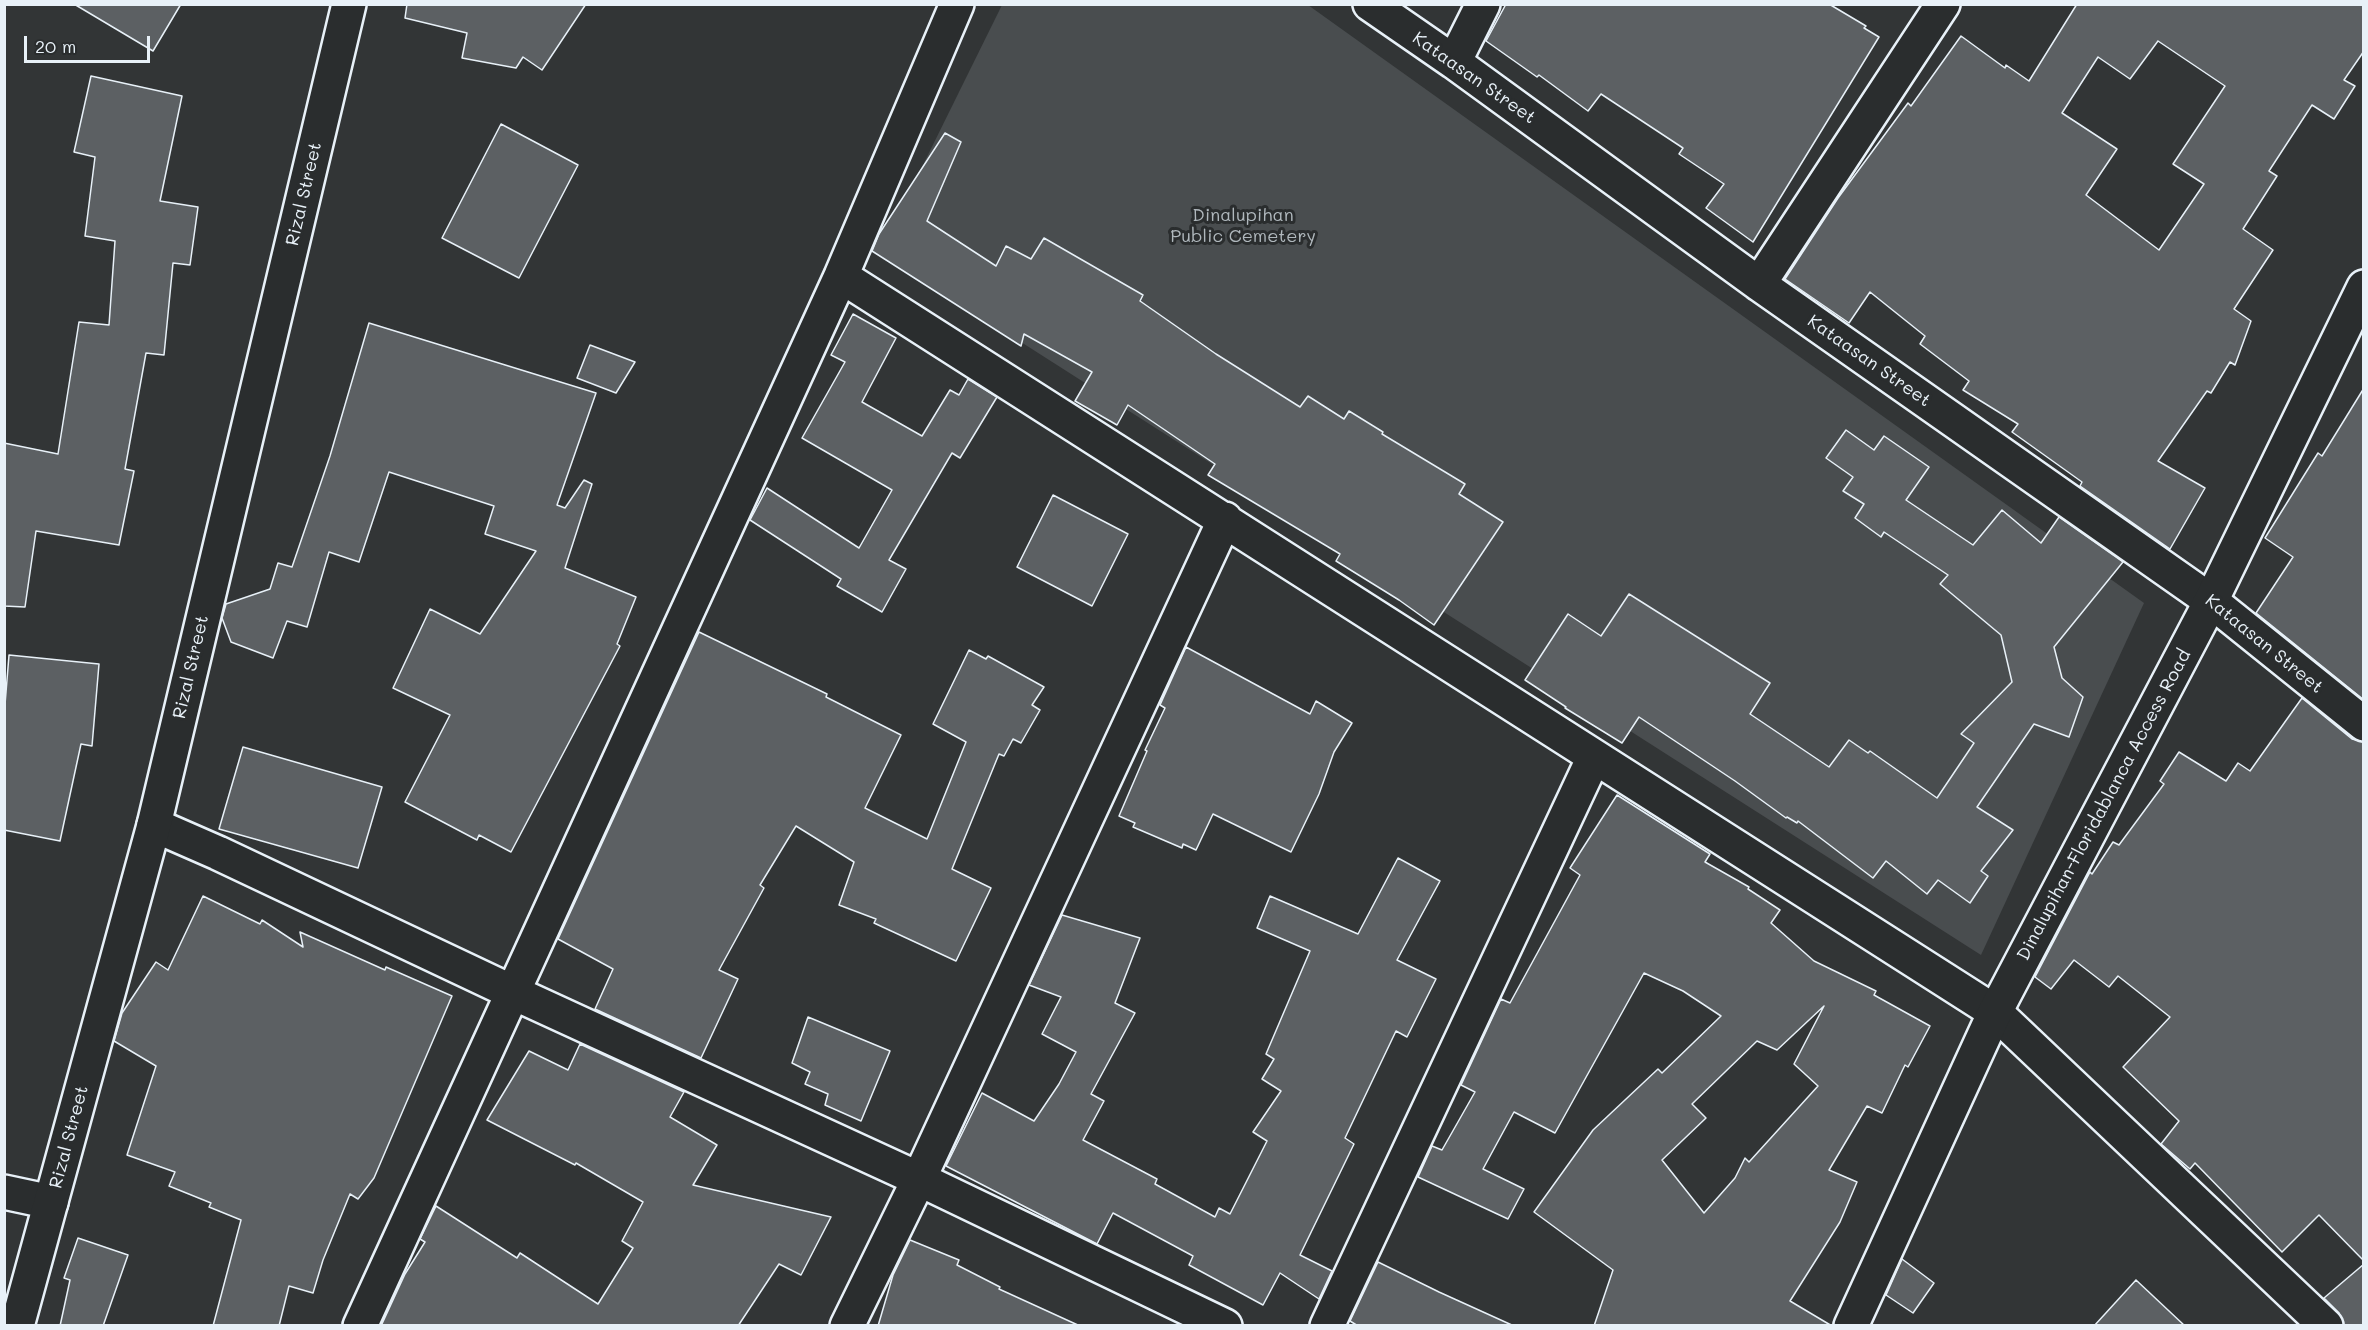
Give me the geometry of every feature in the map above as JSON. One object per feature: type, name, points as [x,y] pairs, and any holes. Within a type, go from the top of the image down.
[{"type":"street","name":"Rizal Street","points":[[17,1326],[154,825],[349,4]]},
{"type":"street","points":[[360,1326],[841,276],[957,4]]},
{"type":"street","name":"Kataasan Street","points":[[1370,4],[1454,62],[1759,284],[2211,601],[2364,724]]},
{"type":"street","points":[[1454,62],[1484,4]]},
{"type":"street","points":[[1759,284],[1943,4]]},
{"type":"street","points":[[841,276],[1995,1012],[2326,1326]]},
{"type":"street","name":"Dinalupihan-Floridablanca Access Road","points":[[1851,1326],[1995,1012],[2211,601],[2364,287]]},
{"type":"street","points":[[847,1326],[919,1179],[1225,519]]},
{"type":"street","points":[[1327,1326],[1594,758]]},
{"type":"street","points":[[154,825],[919,1179],[1225,1326]]},
{"type":"street","points":[[4,1192],[51,1202]]},
{"type":"green space","name":"Dinalupihan Public Cemetery","points":[[1002,5],[1308,5],[2144,603],[1981,955],[880,252]]},
{"type":"building","points":[[74,4],[181,4],[153,51]]},
{"type":"building","points":[[407,4],[586,4],[542,70],[523,57],[516,68],[462,58],[467,33],[405,18]]},
{"type":"building","points":[[1506,4],[1829,4],[1866,26],[1864,28],[1879,37],[1753,242],[1706,208],[1724,184],[1679,154],[1683,148],[1601,94],[1588,111],[1539,75],[1537,77],[1486,41]]},
{"type":"building","points":[[2077,4],[2364,4],[2364,51],[2344,80],[2355,86],[2334,119],[2312,105],[2269,171],[2277,176],[2243,229],[2273,250],[2234,309],[2251,321],[2235,365],[2230,362],[2211,393],[2207,391],[2158,461],[2205,488],[2170,549],[2080,486],[2082,482],[2012,432],[2018,424],[1963,390],[1969,381],[1920,344],[1925,336],[1870,292],[1849,323],[1785,279],[1838,198],[1908,103],[1911,106],[1961,36],[2005,68],[2006,65],[2029,81]],"holes":[[[2158,41],[2225,86],[2173,164],[2204,184],[2159,250],[2086,195],[2117,149],[2062,113],[2098,57],[2130,79]]]},
{"type":"building","points":[[91,76],[182,96],[160,201],[198,207],[190,265],[173,263],[164,355],[146,353],[125,469],[134,471],[119,545],[36,531],[25,607],[4,606],[4,443],[58,454],[79,322],[109,325],[115,241],[85,236],[95,157],[74,152]]},
{"type":"building","points":[[501,124],[578,165],[519,278],[442,238]]},
{"type":"building","points":[[945,133],[961,142],[927,221],[996,266],[1006,246],[1031,259],[1044,238],[1143,295],[1140,301],[1216,354],[1300,407],[1308,396],[1344,419],[1349,411],[1383,432],[1382,434],[1465,484],[1459,494],[1503,522],[1434,625],[1336,561],[1340,554],[1208,475],[1215,464],[1128,405],[1117,425],[1075,401],[1092,372],[1024,334],[1021,346],[872,251],[879,234]]},
{"type":"building","points":[[853,314],[896,338],[862,402],[922,436],[950,390],[959,395],[968,379],[997,397],[960,458],[952,453],[889,560],[906,569],[882,612],[837,586],[841,579],[750,520],[767,488],[859,548],[892,490],[802,438],[845,362],[831,355]]},
{"type":"building","points":[[369,323],[596,393],[557,505],[565,508],[584,480],[592,484],[565,568],[636,597],[617,644],[620,646],[511,852],[479,835],[477,840],[405,802],[450,715],[393,688],[430,609],[480,634],[536,551],[485,534],[494,506],[389,472],[359,562],[329,552],[307,627],[287,621],[273,658],[231,642],[222,618],[226,604],[270,589],[278,563],[292,567],[330,456]]},
{"type":"building","points":[[590,345],[635,362],[616,393],[577,378]]},
{"type":"building","points":[[2364,388],[2364,700],[2256,613],[2293,557],[2265,538],[2318,453],[2322,456]]},
{"type":"building","points":[[1846,430],[1874,450],[1884,436],[1929,467],[1906,500],[1973,545],[2002,510],[2041,543],[2059,517],[2123,562],[2054,647],[2062,678],[2083,697],[2069,737],[2034,724],[1977,807],[2013,830],[1981,871],[1988,876],[1970,903],[1938,880],[1927,894],[1886,861],[1873,878],[1798,821],[1797,823],[1786,818],[1639,717],[1622,743],[1525,680],[1568,614],[1601,636],[1629,594],[1770,683],[1750,714],[1829,767],[1849,740],[1868,753],[1870,751],[1937,798],[1974,743],[1961,734],[2012,682],[2001,635],[1940,584],[1948,575],[1884,532],[1881,537],[1855,518],[1864,504],[1843,491],[1853,477],[1826,458]]},
{"type":"building","points":[[1053,495],[1128,534],[1092,606],[1017,567]]},
{"type":"building","points":[[699,632],[827,694],[826,697],[901,735],[865,808],[927,839],[966,742],[933,724],[969,650],[986,659],[988,656],[1044,687],[1032,705],[1040,710],[1021,743],[1013,739],[1004,756],[999,754],[952,869],[991,888],[956,961],[874,923],[876,919],[839,905],[854,862],[796,826],[760,885],[764,888],[719,970],[738,979],[701,1058],[595,1009],[613,969],[558,939]]},
{"type":"building","points":[[1186,647],[1310,714],[1316,701],[1352,723],[1334,752],[1319,794],[1291,852],[1213,814],[1196,850],[1183,844],[1182,848],[1133,827],[1135,823],[1119,816],[1147,751],[1145,750],[1165,708],[1160,705]]},
{"type":"building","points":[[9,655],[99,664],[92,746],[81,744],[60,841],[4,830],[4,717]]},
{"type":"building","points":[[2302,698],[2352,739],[2364,742],[2364,1261],[2319,1215],[2282,1252],[2195,1163],[2190,1169],[2161,1144],[2179,1121],[2123,1067],[2170,1017],[2118,976],[2109,987],[2074,960],[2051,989],[2035,977],[2090,872],[2092,874],[2113,842],[2119,845],[2164,784],[2160,781],[2179,752],[2226,781],[2238,763],[2250,771]]},
{"type":"building","points":[[243,747],[382,787],[358,868],[219,829]]},
{"type":"building","points":[[1617,795],[1710,854],[1705,862],[1749,887],[1748,889],[1780,910],[1771,923],[1814,961],[1876,991],[1874,995],[1930,1026],[1908,1067],[1905,1065],[1882,1113],[1867,1106],[1829,1170],[1857,1182],[1840,1222],[1790,1301],[1832,1326],[1594,1326],[1613,1270],[1534,1212],[1593,1130],[1658,1069],[1662,1073],[1721,1016],[1683,991],[1644,973],[1555,1133],[1514,1112],[1483,1169],[1524,1189],[1508,1219],[1418,1177],[1432,1146],[1442,1150],[1475,1092],[1461,1085],[1501,999],[1510,1003],[1580,875],[1570,868]],"holes":[[[1824,1006],[1794,1064],[1818,1086],[1749,1162],[1745,1158],[1735,1178],[1704,1213],[1662,1160],[1706,1118],[1692,1104],[1757,1041],[1777,1050]]]},
{"type":"building","points":[[1398,858],[1440,881],[1397,960],[1436,979],[1407,1037],[1396,1031],[1345,1138],[1354,1144],[1300,1255],[1332,1271],[1319,1299],[1280,1273],[1263,1305],[1189,1265],[1193,1256],[1113,1213],[1097,1244],[946,1166],[982,1093],[1034,1121],[1059,1084],[1076,1052],[1042,1034],[1061,997],[1029,985],[1062,915],[1140,938],[1115,1003],[1135,1013],[1091,1094],[1104,1101],[1083,1140],[1157,1179],[1155,1184],[1215,1217],[1219,1208],[1230,1214],[1267,1141],[1253,1132],[1281,1091],[1262,1079],[1274,1059],[1266,1054],[1310,951],[1257,928],[1270,896],[1358,934]]},
{"type":"building","points":[[203,896],[260,924],[262,920],[303,947],[300,932],[385,970],[386,967],[452,996],[374,1178],[358,1199],[350,1194],[323,1260],[313,1293],[289,1286],[279,1326],[213,1326],[241,1220],[209,1207],[211,1203],[169,1186],[175,1172],[127,1155],[156,1066],[114,1041],[122,1013],[156,962],[168,970]]},
{"type":"building","points":[[808,1017],[890,1051],[861,1121],[825,1105],[828,1094],[805,1084],[810,1072],[792,1063]]},
{"type":"building","points":[[580,1044],[684,1092],[670,1117],[717,1145],[693,1185],[831,1217],[801,1275],[779,1264],[738,1326],[381,1326],[405,1274],[425,1242],[420,1239],[436,1206],[517,1258],[520,1253],[598,1304],[633,1248],[622,1241],[643,1202],[576,1163],[575,1165],[487,1120],[529,1051],[568,1070]]},
{"type":"building","points":[[78,1238],[128,1255],[103,1326],[60,1326],[70,1280],[64,1278]]},
{"type":"building","points":[[910,1240],[959,1260],[957,1265],[1000,1287],[999,1289],[1080,1326],[878,1326],[893,1275]]},
{"type":"building","points":[[1902,1259],[1934,1283],[1913,1313],[1886,1295]]},
{"type":"building","points":[[1378,1262],[1514,1326],[1358,1326],[1350,1321]]},
{"type":"building","points":[[2364,1264],[2364,1326],[2344,1326],[2339,1313],[2324,1298]]},
{"type":"building","points":[[2136,1280],[2185,1326],[2094,1326]]}]
